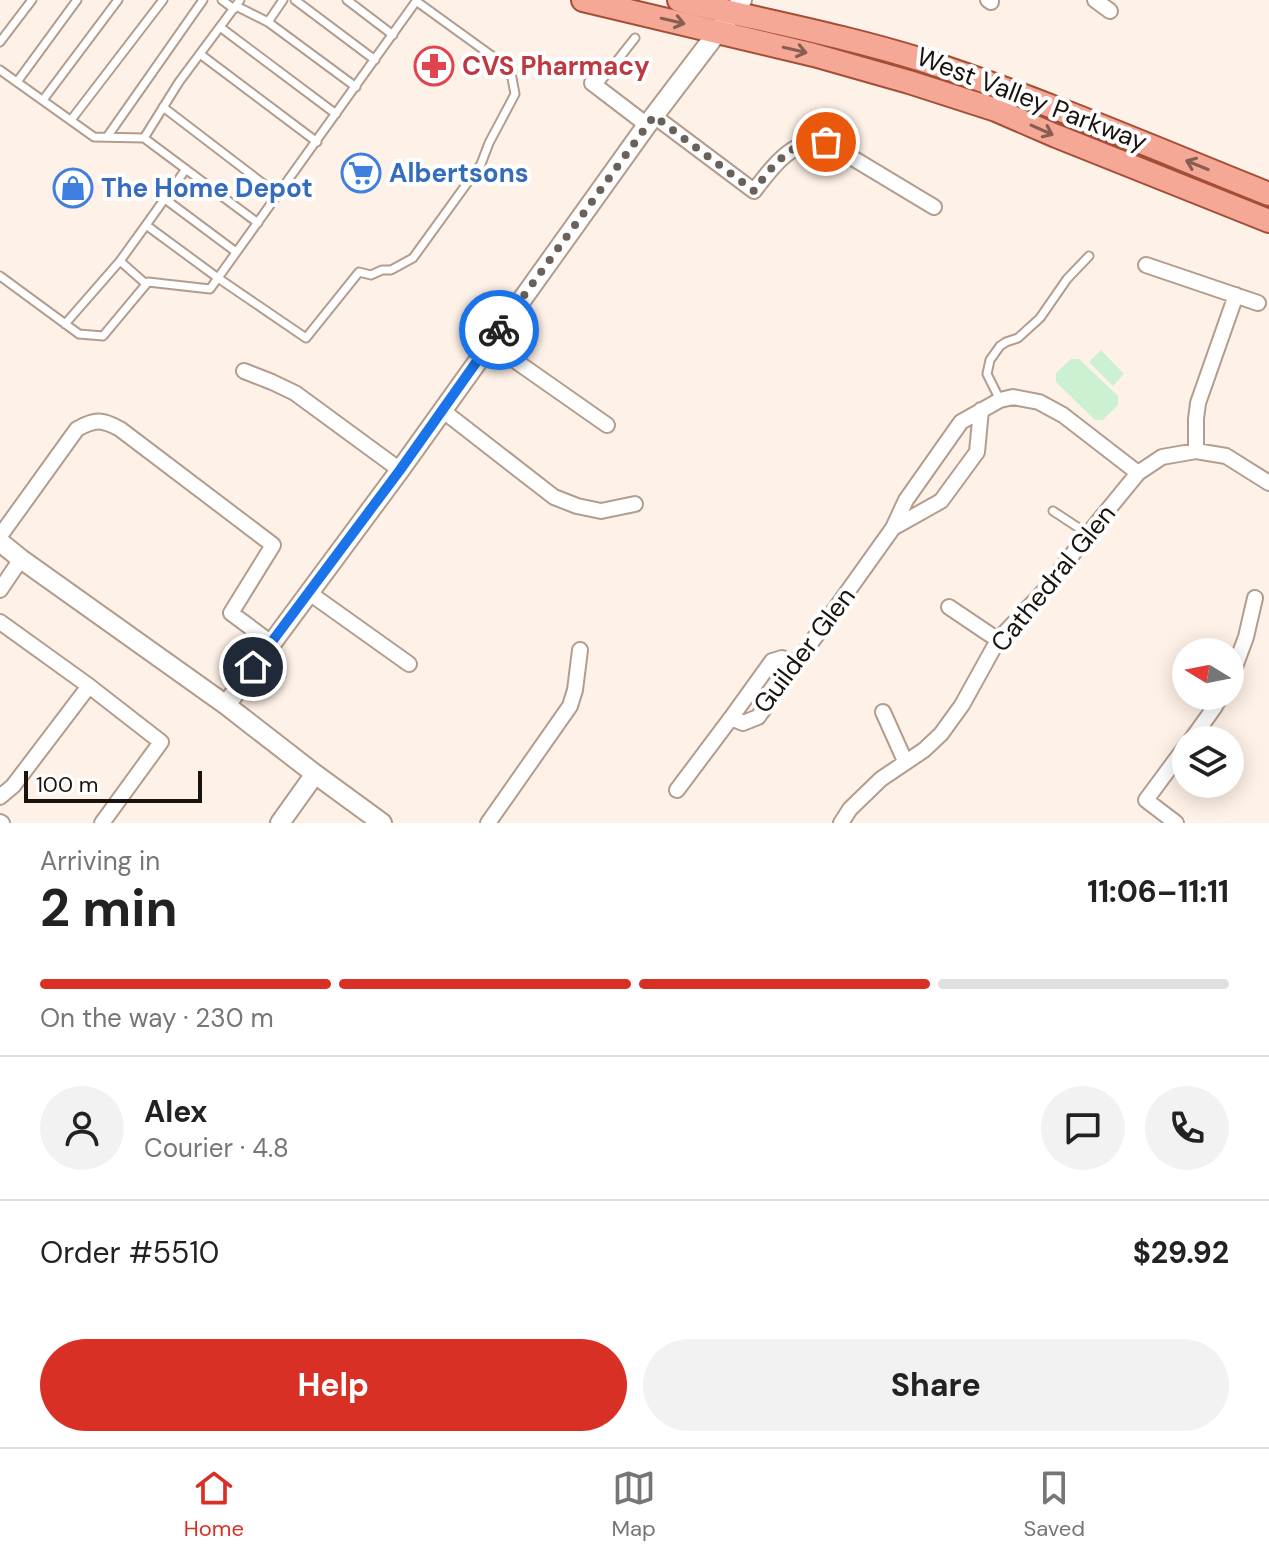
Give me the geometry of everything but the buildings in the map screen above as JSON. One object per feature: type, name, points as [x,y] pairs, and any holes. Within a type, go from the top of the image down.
[{"type":"main road","name":"West Valley Parkway","points":[[583,0],[855,67],[996,110],[1269,221]]},
{"type":"main road","name":"West Valley Parkway","points":[[679,0],[738,6],[919,60],[988,83],[1269,194]]},
{"type":"street","points":[[1095,0],[1110,11]]},
{"type":"street","points":[[226,705],[400,470],[650,121],[738,6]]},
{"type":"street","points":[[594,85],[754,191],[767,173],[795,146],[816,140],[826,142],[934,207]]},
{"type":"street","points":[[1146,265],[1258,303]]},
{"type":"street","points":[[1196,451],[1198,403],[1236,295]]},
{"type":"street","points":[[490,343],[607,425]]},
{"type":"street","points":[[244,371],[295,393],[400,470]]},
{"type":"street","points":[[1000,400],[1013,397],[1039,402],[1063,415],[1138,473]]},
{"type":"street","name":"Guilder Glen","points":[[677,790],[731,718],[743,723],[758,717],[893,528],[906,500],[961,422],[1000,400]]},
{"type":"street","points":[[442,410],[554,497],[601,511],[635,504]]},
{"type":"street","name":"Guilder Glen","points":[[893,528],[941,501],[977,452],[981,410]]},
{"type":"street","points":[[270,642],[231,613],[273,545],[108,423],[91,421],[77,429],[0,539],[21,559],[226,705],[382,823]]},
{"type":"street","name":"Cathedral Glen","points":[[841,823],[850,809],[881,779],[924,750],[941,734],[962,705],[998,640],[1047,588],[1138,473],[1162,457],[1196,451],[1226,456],[1269,483]]},
{"type":"street","points":[[0,590],[21,559]]},
{"type":"street","points":[[308,592],[409,664]]},
{"type":"street","points":[[1244,642],[1255,598]]},
{"type":"street","points":[[949,607],[998,640]]},
{"type":"street","points":[[0,622],[161,742],[102,823]]},
{"type":"street","points":[[488,823],[570,706],[580,650]]},
{"type":"street","points":[[731,718],[772,661],[782,658],[797,664]]},
{"type":"street","points":[[0,797],[13,786],[89,686]]},
{"type":"street","points":[[883,712],[905,761]]},
{"type":"street","points":[[1172,765],[1146,800],[1176,823]]},
{"type":"street","points":[[280,823],[315,774]]},
{"type":"lane","points":[[0,42],[32,0]]},
{"type":"lane","points":[[17,82],[77,0]]},
{"type":"lane","points":[[43,100],[118,0]]},
{"type":"lane","points":[[71,120],[163,0]]},
{"type":"lane","points":[[107,137],[203,0]]},
{"type":"lane","points":[[222,0],[268,22],[356,87]]},
{"type":"lane","points":[[268,22],[283,0]]},
{"type":"lane","points":[[295,0],[375,60]]},
{"type":"lane","points":[[347,0],[393,35]]},
{"type":"lane","points":[[146,225],[306,338],[359,272],[371,275],[391,270],[413,258],[481,164],[515,94],[512,78],[499,61],[415,2],[405,0]]},
{"type":"lane","points":[[0,276],[79,334],[103,336],[148,282],[210,289],[415,2]]},
{"type":"lane","points":[[144,138],[179,82],[237,5]]},
{"type":"lane","points":[[220,27],[336,114]]},
{"type":"lane","points":[[594,85],[635,38]]},
{"type":"lane","points":[[200,54],[317,142]]},
{"type":"lane","points":[[0,70],[94,137],[144,138],[258,223]]},
{"type":"lane","points":[[163,107],[278,195]]},
{"type":"lane","points":[[65,324],[120,261],[186,169]]},
{"type":"lane","points":[[165,199],[236,252]]},
{"type":"lane","points":[[1000,400],[987,374],[992,355],[1002,344],[1018,338],[1040,318],[1067,279],[1089,256]]},
{"type":"lane","points":[[120,261],[146,284]]},
{"type":"lane","points":[[1053,511],[1088,534]]},
{"type":"green space","points":[[1101,350],[1124,374],[1113,386],[1089,362]]},
{"type":"green space","points":[[1071,359],[1079,359],[1118,396],[1118,405],[1103,420],[1095,420],[1056,382],[1056,373]]},
{"type":"way so far","points":[[499,330],[654,116],[754,191],[767,173],[795,146],[816,140],[826,142]]},
{"type":"place","name":"CVS Pharmacy","points":[[434,66]]},
{"type":"place","name":"Albertsons","points":[[361,173]]},
{"type":"place","name":"The Home Depot","points":[[73,188]]},
{"type":"route","points":[[253,667],[400,470],[499,330]]}]
